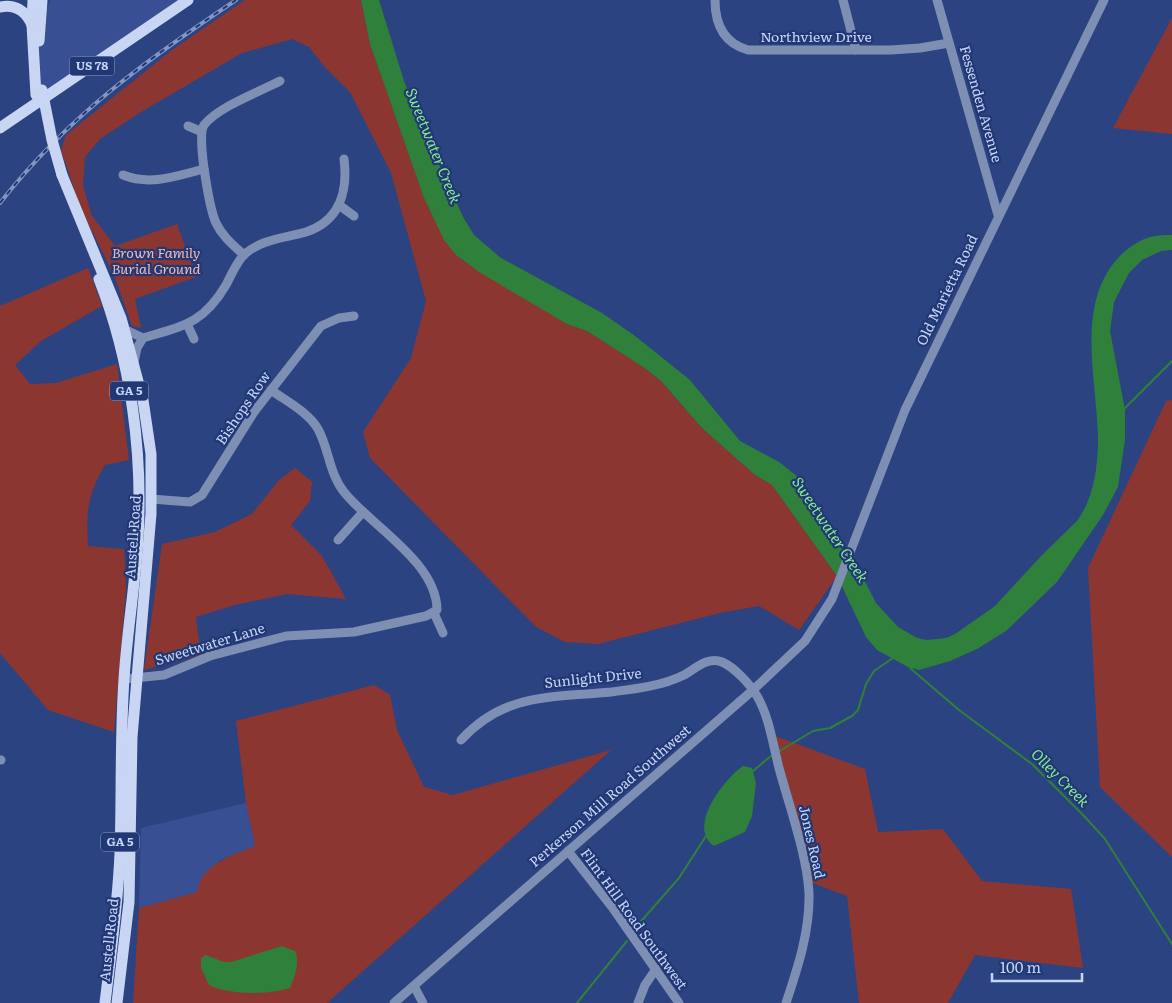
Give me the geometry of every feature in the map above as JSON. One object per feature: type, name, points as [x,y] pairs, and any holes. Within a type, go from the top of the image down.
[{"type":"main road","points":[[0,1],[5,0]]},
{"type":"main road","points":[[32,25],[33,0]]},
{"type":"main road","name":"GA 5","points":[[37,71],[42,0]]},
{"type":"main road","name":"US 78","points":[[0,128],[183,1]]},
{"type":"main road","points":[[0,7],[18,8],[26,15],[32,25]]},
{"type":"main road","name":"GA 5","points":[[32,25],[37,71]]},
{"type":"main road","name":"Austell Road","points":[[37,71],[44,137],[100,283],[121,354],[134,414],[139,480],[138,540],[124,679],[120,854],[113,940],[105,1003]]},
{"type":"main road","name":"Austell Road","points":[[59,177],[96,253],[124,329],[134,362],[148,427],[151,499],[132,737],[129,902],[117,1003]]},
{"type":"street","name":"Northview Drive","points":[[715,0],[717,25],[725,36],[739,48],[758,51],[856,50],[920,48],[949,43]]},
{"type":"street","points":[[843,0],[856,50]]},
{"type":"street","name":"Fessenden Avenue","points":[[937,0],[998,214]]},
{"type":"street","name":"Old Marietta Road","points":[[832,599],[905,410],[998,214],[1104,0]]},
{"type":"street","points":[[244,254],[230,242],[215,221],[200,149],[200,130],[204,124],[220,112],[280,81]]},
{"type":"street","points":[[188,126],[200,130]]},
{"type":"street","points":[[134,362],[137,348],[143,338],[187,324],[210,309],[244,254],[277,238],[306,232],[319,226],[331,216],[339,205],[346,183],[344,159]]},
{"type":"street","points":[[123,175],[138,180],[158,181],[204,169]]},
{"type":"street","points":[[339,205],[354,216]]},
{"type":"street","name":"Bishops Row","points":[[151,499],[190,502],[202,495],[254,412],[321,326],[339,318],[354,316]]},
{"type":"street","points":[[187,324],[194,339]]},
{"type":"street","points":[[124,329],[143,338]]},
{"type":"street","points":[[270,390],[307,416],[318,428],[335,479],[344,492],[407,552],[419,568],[437,605],[434,613],[443,633]]},
{"type":"street","points":[[338,540],[363,512]]},
{"type":"street","name":"Perkerson Mill Road Southwest","points":[[394,1003],[753,690],[806,641],[832,599]]},
{"type":"street","name":"Sweetwater Lane","points":[[124,679],[164,674],[210,656],[286,636],[354,632],[434,613]]},
{"type":"street","name":"Sunlight Drive","points":[[462,740],[482,720],[494,712],[528,699],[641,688],[676,678],[711,661],[723,662],[735,671],[753,690]]},
{"type":"street","name":"Jones Road","points":[[753,690],[758,697],[768,725],[793,819],[809,891],[804,947],[786,1003]]},
{"type":"street","name":"Flint Hill Road Southwest","points":[[568,852],[612,907],[679,1003]]},
{"type":"street","points":[[638,1003],[645,985],[656,969]]},
{"type":"street","points":[[414,986],[423,1003]]},
{"type":"shaded area","points":[[51,0],[193,0],[37,109],[30,41]]},
{"type":"shaded area","points":[[246,803],[255,846],[220,860],[197,892],[139,908],[141,828]]},
{"type":"green space","name":"Brown Family Burial Ground","points":[[245,0],[361,0],[370,44],[424,198],[435,221],[456,254],[463,261],[567,324],[587,331],[646,369],[662,382],[702,428],[755,475],[772,485],[837,576],[799,630],[759,606],[720,613],[598,644],[565,642],[536,627],[370,458],[363,432],[411,358],[426,301],[391,173],[350,92],[325,67],[309,47],[292,39],[242,53],[141,112],[100,139],[85,157],[83,186],[92,216],[115,246],[177,224],[196,277],[135,299],[141,328],[132,326],[114,275],[81,209],[61,150],[66,135],[172,50]]},
{"type":"green space","points":[[1172,18],[1172,134],[1113,128]]},
{"type":"green space","points":[[88,268],[102,306],[41,341],[15,365],[30,384],[56,383],[117,364],[129,460],[105,465],[91,495],[87,523],[88,546],[124,549],[126,588],[114,732],[48,710],[0,653],[0,306]]},
{"type":"green space","points":[[1172,400],[1172,857],[1100,787],[1088,568],[1166,401]]},
{"type":"green space","points":[[295,468],[312,482],[310,501],[291,525],[322,556],[346,599],[287,594],[235,605],[196,617],[201,655],[144,670],[162,544],[215,532],[252,514],[278,481]]},
{"type":"green space","points":[[374,685],[390,695],[397,730],[424,787],[453,795],[611,750],[327,1003],[133,1003],[139,908],[197,892],[200,882],[211,868],[228,857],[255,846],[246,803],[236,721]]},
{"type":"green space","points":[[770,734],[865,769],[878,832],[943,829],[982,881],[1071,889],[1083,968],[975,955],[948,1003],[859,1003],[847,896],[810,882]]},
{"type":"water","name":"Sweetwater Creek","points":[[361,0],[379,0],[404,81],[422,126],[463,217],[474,235],[501,258],[602,313],[635,336],[690,380],[740,441],[779,462],[798,477],[810,499],[857,566],[876,603],[898,627],[917,638],[927,640],[946,638],[955,634],[995,606],[1042,555],[1077,521],[1087,504],[1093,485],[1098,445],[1092,344],[1093,318],[1098,294],[1108,272],[1130,247],[1158,235],[1172,235],[1172,250],[1161,251],[1142,260],[1129,273],[1114,302],[1110,331],[1125,410],[1125,440],[1118,487],[1103,515],[1057,582],[1006,631],[977,649],[950,661],[919,670],[908,667],[877,650],[866,637],[837,576],[772,485],[755,475],[702,428],[662,382],[646,369],[587,331],[567,324],[479,272],[456,255],[444,240],[424,198],[370,44]]},
{"type":"water","points":[[743,766],[752,768],[756,783],[752,816],[745,832],[714,846],[706,838],[704,827],[706,816],[711,803],[727,781]]},
{"type":"water","points":[[282,946],[295,951],[297,960],[294,979],[290,988],[260,993],[227,991],[209,985],[201,968],[201,958],[206,955],[224,962],[231,962]]},
{"type":"waterway","points":[[1123,410],[1172,361]]},
{"type":"waterway","points":[[778,752],[813,731],[830,728],[852,716],[858,710],[866,684],[874,671],[893,658]]},
{"type":"waterway","name":"Olley Creek","points":[[910,668],[959,710],[1032,764],[1084,816],[1105,839],[1172,944]]},
{"type":"waterway","points":[[753,771],[771,756]]},
{"type":"waterway","points":[[637,926],[679,878],[706,836]]},
{"type":"waterway","points":[[577,1003],[627,941]]},
{"type":"railway","points":[[0,203],[53,143],[109,92],[170,45],[236,0]]}]
